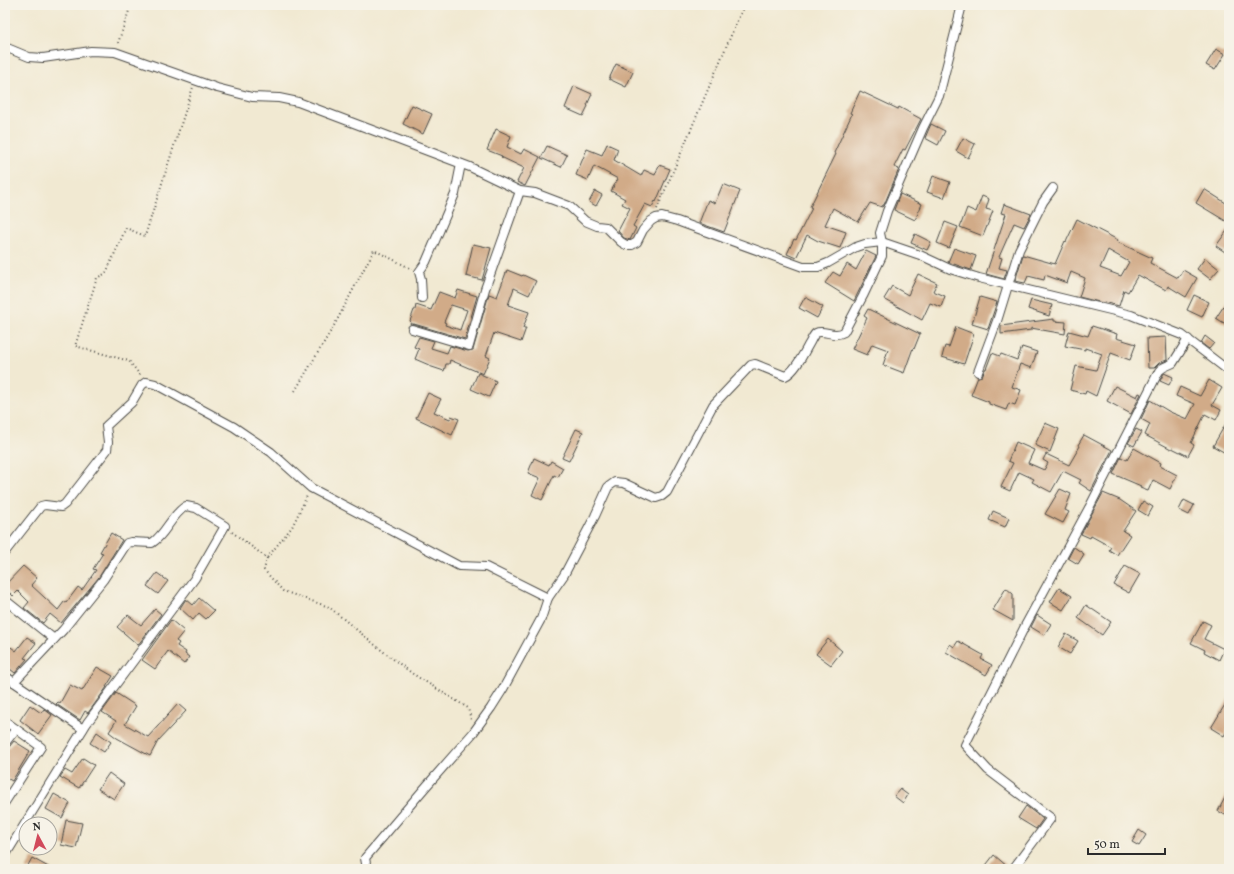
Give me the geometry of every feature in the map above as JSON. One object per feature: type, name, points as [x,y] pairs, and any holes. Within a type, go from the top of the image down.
[{"type":"street","points":[[367,869],[365,858],[473,733],[503,689],[541,619],[548,598],[564,575],[596,516],[608,487],[615,482],[624,483],[656,498],[662,496],[667,492],[713,405],[751,365],[755,364],[785,376],[789,375],[816,333],[835,335],[844,332],[882,256],[882,242],[880,233],[886,211],[939,96],[962,5]]},
{"type":"street","points":[[5,47],[30,56],[43,58],[91,51],[115,52],[217,88],[252,97],[279,98],[298,102],[461,164],[520,191],[535,193],[569,206],[585,221],[606,228],[626,245],[632,245],[637,242],[643,230],[651,221],[662,217],[677,221],[803,267],[818,267],[856,247],[865,244],[882,242],[920,255],[950,269],[979,278],[1131,315],[1175,332],[1188,339],[1229,371]]},
{"type":"street","points":[[422,298],[419,272],[426,262],[455,194],[461,164]]},
{"type":"street","points":[[978,372],[997,321],[1019,250],[1043,202],[1053,188]]},
{"type":"street","points":[[412,329],[469,346],[485,289],[520,191]]},
{"type":"street","points":[[1013,869],[1051,818],[988,770],[965,745],[1025,626],[1089,508],[1159,370],[1162,367],[1173,363],[1188,339]]},
{"type":"street","points":[[5,552],[41,506],[61,507],[65,504],[107,450],[106,426],[132,402],[142,385],[146,382],[156,384],[234,427],[271,452],[311,488],[459,566],[486,567],[548,598]]},
{"type":"street","points":[[5,856],[83,729],[195,578],[224,526],[196,508],[186,506],[179,510],[155,542],[147,544],[131,542],[127,544],[103,580],[63,630],[14,682]]},
{"type":"street","points":[[5,600],[54,639]]},
{"type":"street","points":[[5,676],[83,729]]},
{"type":"street","points":[[5,721],[41,747],[5,802]]},
{"type":"street","points":[[5,744],[16,729]]},
{"type":"path","points":[[115,52],[131,5]]},
{"type":"path","points":[[656,218],[657,207],[744,5]]},
{"type":"path","points":[[146,382],[129,362],[75,346],[97,278],[106,273],[126,228],[145,236],[195,80]]},
{"type":"path","points":[[295,391],[335,324],[374,250],[407,268],[419,272]]},
{"type":"path","points":[[311,488],[292,527],[267,558],[264,570],[283,591],[329,607],[408,670],[468,708],[473,733]]},
{"type":"path","points":[[224,526],[267,558]]},
{"type":"building","points":[[1216,49],[1225,54],[1215,70],[1206,65]]},
{"type":"building","points":[[616,64],[633,72],[626,87],[609,79]]},
{"type":"building","points":[[574,86],[592,94],[583,116],[565,108]]},
{"type":"building","points":[[860,91],[898,109],[899,107],[921,119],[905,150],[903,149],[894,167],[899,169],[884,205],[882,207],[870,203],[858,222],[833,208],[825,225],[846,232],[840,248],[818,241],[807,235],[796,258],[787,254],[794,239],[796,240],[812,208],[810,207],[836,154],[834,153],[852,114],[850,113]]},
{"type":"building","points":[[412,105],[432,114],[423,134],[403,124]]},
{"type":"building","points":[[931,124],[945,131],[938,145],[925,138]]},
{"type":"building","points":[[496,129],[511,136],[507,147],[521,154],[524,149],[540,157],[525,186],[517,182],[524,168],[487,150]]},
{"type":"building","points":[[963,138],[975,144],[968,158],[956,151]]},
{"type":"building","points":[[607,144],[618,149],[614,160],[641,176],[644,170],[655,175],[659,165],[670,169],[656,202],[655,201],[652,207],[645,204],[633,226],[636,228],[630,240],[624,238],[618,231],[630,208],[622,204],[625,199],[611,191],[618,179],[594,166],[588,180],[576,175],[587,149],[602,155]]},
{"type":"building","points":[[547,146],[567,155],[561,167],[541,158]]},
{"type":"building","points":[[933,176],[950,182],[944,198],[927,192]]},
{"type":"building","points":[[723,184],[740,191],[724,232],[699,223],[708,200],[715,203]]},
{"type":"building","points":[[1204,189],[1229,205],[1229,223],[1196,203]]},
{"type":"building","points":[[595,191],[602,195],[596,206],[589,202]]},
{"type":"building","points":[[900,194],[922,204],[915,220],[894,210]]},
{"type":"building","points":[[982,196],[989,199],[986,209],[993,211],[983,236],[960,227],[967,208],[976,212]]},
{"type":"building","points":[[1004,204],[1031,214],[1024,227],[1014,223],[999,257],[1002,258],[999,268],[1007,270],[1004,279],[986,274],[1006,214],[1001,213]]},
{"type":"building","points":[[1077,219],[1118,240],[1117,242],[1152,258],[1150,263],[1178,278],[1183,270],[1197,278],[1186,297],[1168,286],[1166,290],[1138,275],[1128,292],[1124,290],[1119,306],[1079,297],[1085,278],[1071,272],[1067,283],[1045,275],[1044,280],[1028,276],[1025,283],[1015,281],[1023,255],[1055,264],[1065,241],[1066,242]],"holes":[[[1108,250],[1129,262],[1121,276],[1100,268]]]},
{"type":"building","points":[[945,222],[958,227],[949,248],[937,243]]},
{"type":"building","points":[[1229,228],[1229,254],[1216,246]]},
{"type":"building","points":[[915,234],[931,242],[927,250],[911,243]]},
{"type":"building","points":[[473,244],[491,248],[482,280],[466,276]]},
{"type":"building","points":[[954,248],[976,256],[971,270],[948,262]]},
{"type":"building","points":[[866,251],[876,256],[854,301],[825,283],[833,272],[840,276],[847,264],[856,270]]},
{"type":"building","points":[[1205,258],[1219,269],[1210,279],[1197,269]]},
{"type":"building","points":[[507,270],[536,281],[529,295],[514,288],[508,305],[529,312],[523,328],[526,328],[521,342],[494,333],[486,356],[490,358],[483,374],[450,360],[449,364],[446,364],[444,371],[415,359],[419,349],[414,347],[419,337],[434,341],[431,348],[447,353],[450,346],[468,351],[473,350],[489,294],[497,297]]},
{"type":"building","points":[[918,274],[937,283],[933,291],[945,296],[941,307],[930,303],[922,320],[884,299],[892,286],[908,295]]},
{"type":"building","points":[[458,290],[477,296],[465,339],[410,324],[416,305],[431,310],[439,292],[455,298]],"holes":[[[451,305],[467,310],[460,330],[445,325],[446,323],[444,322]]]},
{"type":"building","points":[[1194,295],[1209,302],[1202,317],[1187,310]]},
{"type":"building","points":[[805,297],[823,307],[817,318],[799,308]]},
{"type":"building","points":[[980,297],[997,302],[988,329],[972,324]]},
{"type":"building","points":[[1229,298],[1229,326],[1216,318]]},
{"type":"building","points":[[1031,300],[1052,305],[1049,316],[1028,309]]},
{"type":"building","points":[[868,309],[920,334],[904,373],[883,365],[888,350],[872,344],[867,355],[852,349],[867,318],[864,316]]},
{"type":"building","points":[[1054,319],[1054,321],[1066,322],[1065,334],[1031,328],[1031,330],[1001,334],[1001,326]]},
{"type":"building","points":[[1092,326],[1117,334],[1116,338],[1136,344],[1130,360],[1111,353],[1096,396],[1086,391],[1085,394],[1070,390],[1076,366],[1096,370],[1102,354],[1085,348],[1085,350],[1065,346],[1069,331],[1088,336]]},
{"type":"building","points":[[956,327],[974,334],[964,364],[942,357],[945,346],[949,347]]},
{"type":"building","points":[[1205,336],[1214,343],[1209,349],[1201,343]]},
{"type":"building","points":[[1166,337],[1167,360],[1159,363],[1154,368],[1148,368],[1147,338]]},
{"type":"building","points":[[1022,347],[1037,352],[1031,368],[1020,364],[1012,387],[1021,390],[1015,405],[1009,403],[1006,410],[971,395],[978,377],[982,376],[986,369],[992,353],[1000,356],[1001,354],[1017,360]]},
{"type":"building","points":[[478,373],[496,381],[489,397],[471,389]]},
{"type":"building","points":[[1164,373],[1173,377],[1169,385],[1160,381]]},
{"type":"building","points":[[1209,380],[1222,388],[1212,405],[1221,410],[1216,420],[1205,414],[1191,443],[1194,445],[1188,456],[1145,435],[1150,424],[1141,419],[1150,400],[1170,412],[1187,419],[1195,404],[1176,396],[1180,387],[1200,396]]},
{"type":"building","points":[[1115,386],[1137,397],[1139,393],[1141,394],[1131,414],[1107,401]]},
{"type":"building","points":[[428,393],[441,399],[434,412],[450,419],[451,416],[459,419],[452,435],[416,418]]},
{"type":"building","points":[[1229,418],[1229,455],[1213,446]]},
{"type":"building","points":[[1045,423],[1059,429],[1050,452],[1035,445]]},
{"type":"building","points":[[576,429],[583,432],[569,461],[562,458]]},
{"type":"building","points":[[1136,429],[1142,432],[1134,446],[1128,443]]},
{"type":"building","points":[[1084,435],[1112,450],[1091,491],[1079,483],[1081,480],[1063,471],[1051,492],[1032,482],[1034,479],[1019,472],[1010,491],[1001,487],[1013,463],[1008,461],[1016,442],[1034,450],[1028,463],[1044,470],[1048,463],[1043,460],[1046,454],[1069,465],[1080,446],[1078,445]]},
{"type":"building","points":[[1134,448],[1161,463],[1160,466],[1177,475],[1170,489],[1153,480],[1148,491],[1140,488],[1141,486],[1113,474],[1121,457],[1127,460]]},
{"type":"building","points":[[534,458],[549,465],[551,461],[563,468],[558,477],[554,475],[542,500],[532,495],[540,478],[528,473]]},
{"type":"building","points":[[1060,489],[1071,494],[1065,510],[1069,512],[1063,523],[1045,514]]},
{"type":"building","points":[[1103,493],[1120,500],[1136,511],[1123,531],[1130,535],[1117,555],[1109,550],[1111,547],[1091,536],[1090,538],[1081,534]]},
{"type":"building","points":[[1184,500],[1194,505],[1189,515],[1179,510]]},
{"type":"building","points":[[1143,501],[1153,507],[1148,516],[1138,510]]},
{"type":"building","points":[[993,511],[1009,518],[1005,527],[989,520]]},
{"type":"building","points":[[111,533],[122,540],[99,577],[61,623],[50,614],[43,623],[24,608],[29,602],[18,591],[13,596],[5,588],[5,585],[23,566],[37,578],[31,585],[58,610],[64,602],[66,603],[78,587],[82,590],[96,570],[93,569],[103,553],[100,552]]},
{"type":"building","points":[[1074,547],[1084,554],[1078,564],[1068,558]]},
{"type":"building","points":[[1125,566],[1140,574],[1129,593],[1114,585]]},
{"type":"building","points":[[157,573],[168,581],[158,594],[147,586]]},
{"type":"building","points":[[1006,588],[1013,594],[1013,621],[993,610]]},
{"type":"building","points":[[1059,588],[1072,596],[1063,610],[1050,602]]},
{"type":"building","points":[[199,598],[214,611],[206,619],[199,613],[193,620],[180,608],[186,599],[193,605]]},
{"type":"building","points":[[1086,605],[1111,622],[1102,635],[1078,618]]},
{"type":"building","points":[[155,609],[161,614],[138,645],[117,627],[128,615],[141,625]]},
{"type":"building","points":[[1037,615],[1051,624],[1044,635],[1031,627]]},
{"type":"building","points":[[171,620],[184,631],[176,641],[179,643],[177,646],[186,652],[185,654],[189,657],[184,664],[168,651],[155,669],[142,660]]},
{"type":"building","points":[[1203,621],[1211,625],[1204,639],[1224,649],[1219,660],[1204,652],[1205,650],[1191,643]]},
{"type":"building","points":[[1066,634],[1078,641],[1070,654],[1058,647]]},
{"type":"building","points":[[27,637],[36,643],[24,658],[27,659],[15,673],[5,665],[5,654],[11,647],[16,651]]},
{"type":"building","points":[[828,639],[842,651],[831,665],[816,654]]},
{"type":"building","points":[[958,641],[983,655],[981,659],[992,665],[986,675],[946,652],[950,644],[954,647]]},
{"type":"building","points":[[97,667],[113,676],[88,713],[85,711],[80,720],[56,704],[58,702],[60,703],[70,685],[82,691]]},
{"type":"building","points":[[116,693],[136,706],[125,724],[148,737],[178,704],[186,711],[158,741],[150,756],[109,732],[116,721],[102,712]]},
{"type":"building","points":[[1229,698],[1229,727],[1224,736],[1211,728]]},
{"type":"building","points":[[30,705],[41,713],[44,709],[52,715],[38,734],[20,720]]},
{"type":"building","points":[[97,732],[111,742],[104,752],[90,743]]},
{"type":"building","points":[[14,741],[30,751],[12,781],[5,777],[5,748],[9,747]]},
{"type":"building","points":[[83,758],[94,765],[79,788],[60,777],[65,770],[72,774]]},
{"type":"building","points":[[109,773],[124,784],[114,799],[98,789]]},
{"type":"building","points":[[900,789],[908,795],[903,803],[894,796]]},
{"type":"building","points":[[1229,790],[1229,817],[1218,811]]},
{"type":"building","points":[[54,794],[70,803],[62,818],[46,809]]},
{"type":"building","points":[[1026,806],[1043,819],[1036,829],[1018,818]]},
{"type":"building","points":[[66,820],[82,823],[76,848],[61,845]]},
{"type":"building","points":[[1139,830],[1146,835],[1139,846],[1132,842]]},
{"type":"building","points":[[994,855],[1008,867],[1008,869],[983,869]]},
{"type":"building","points":[[32,858],[52,869],[26,869]]}]
